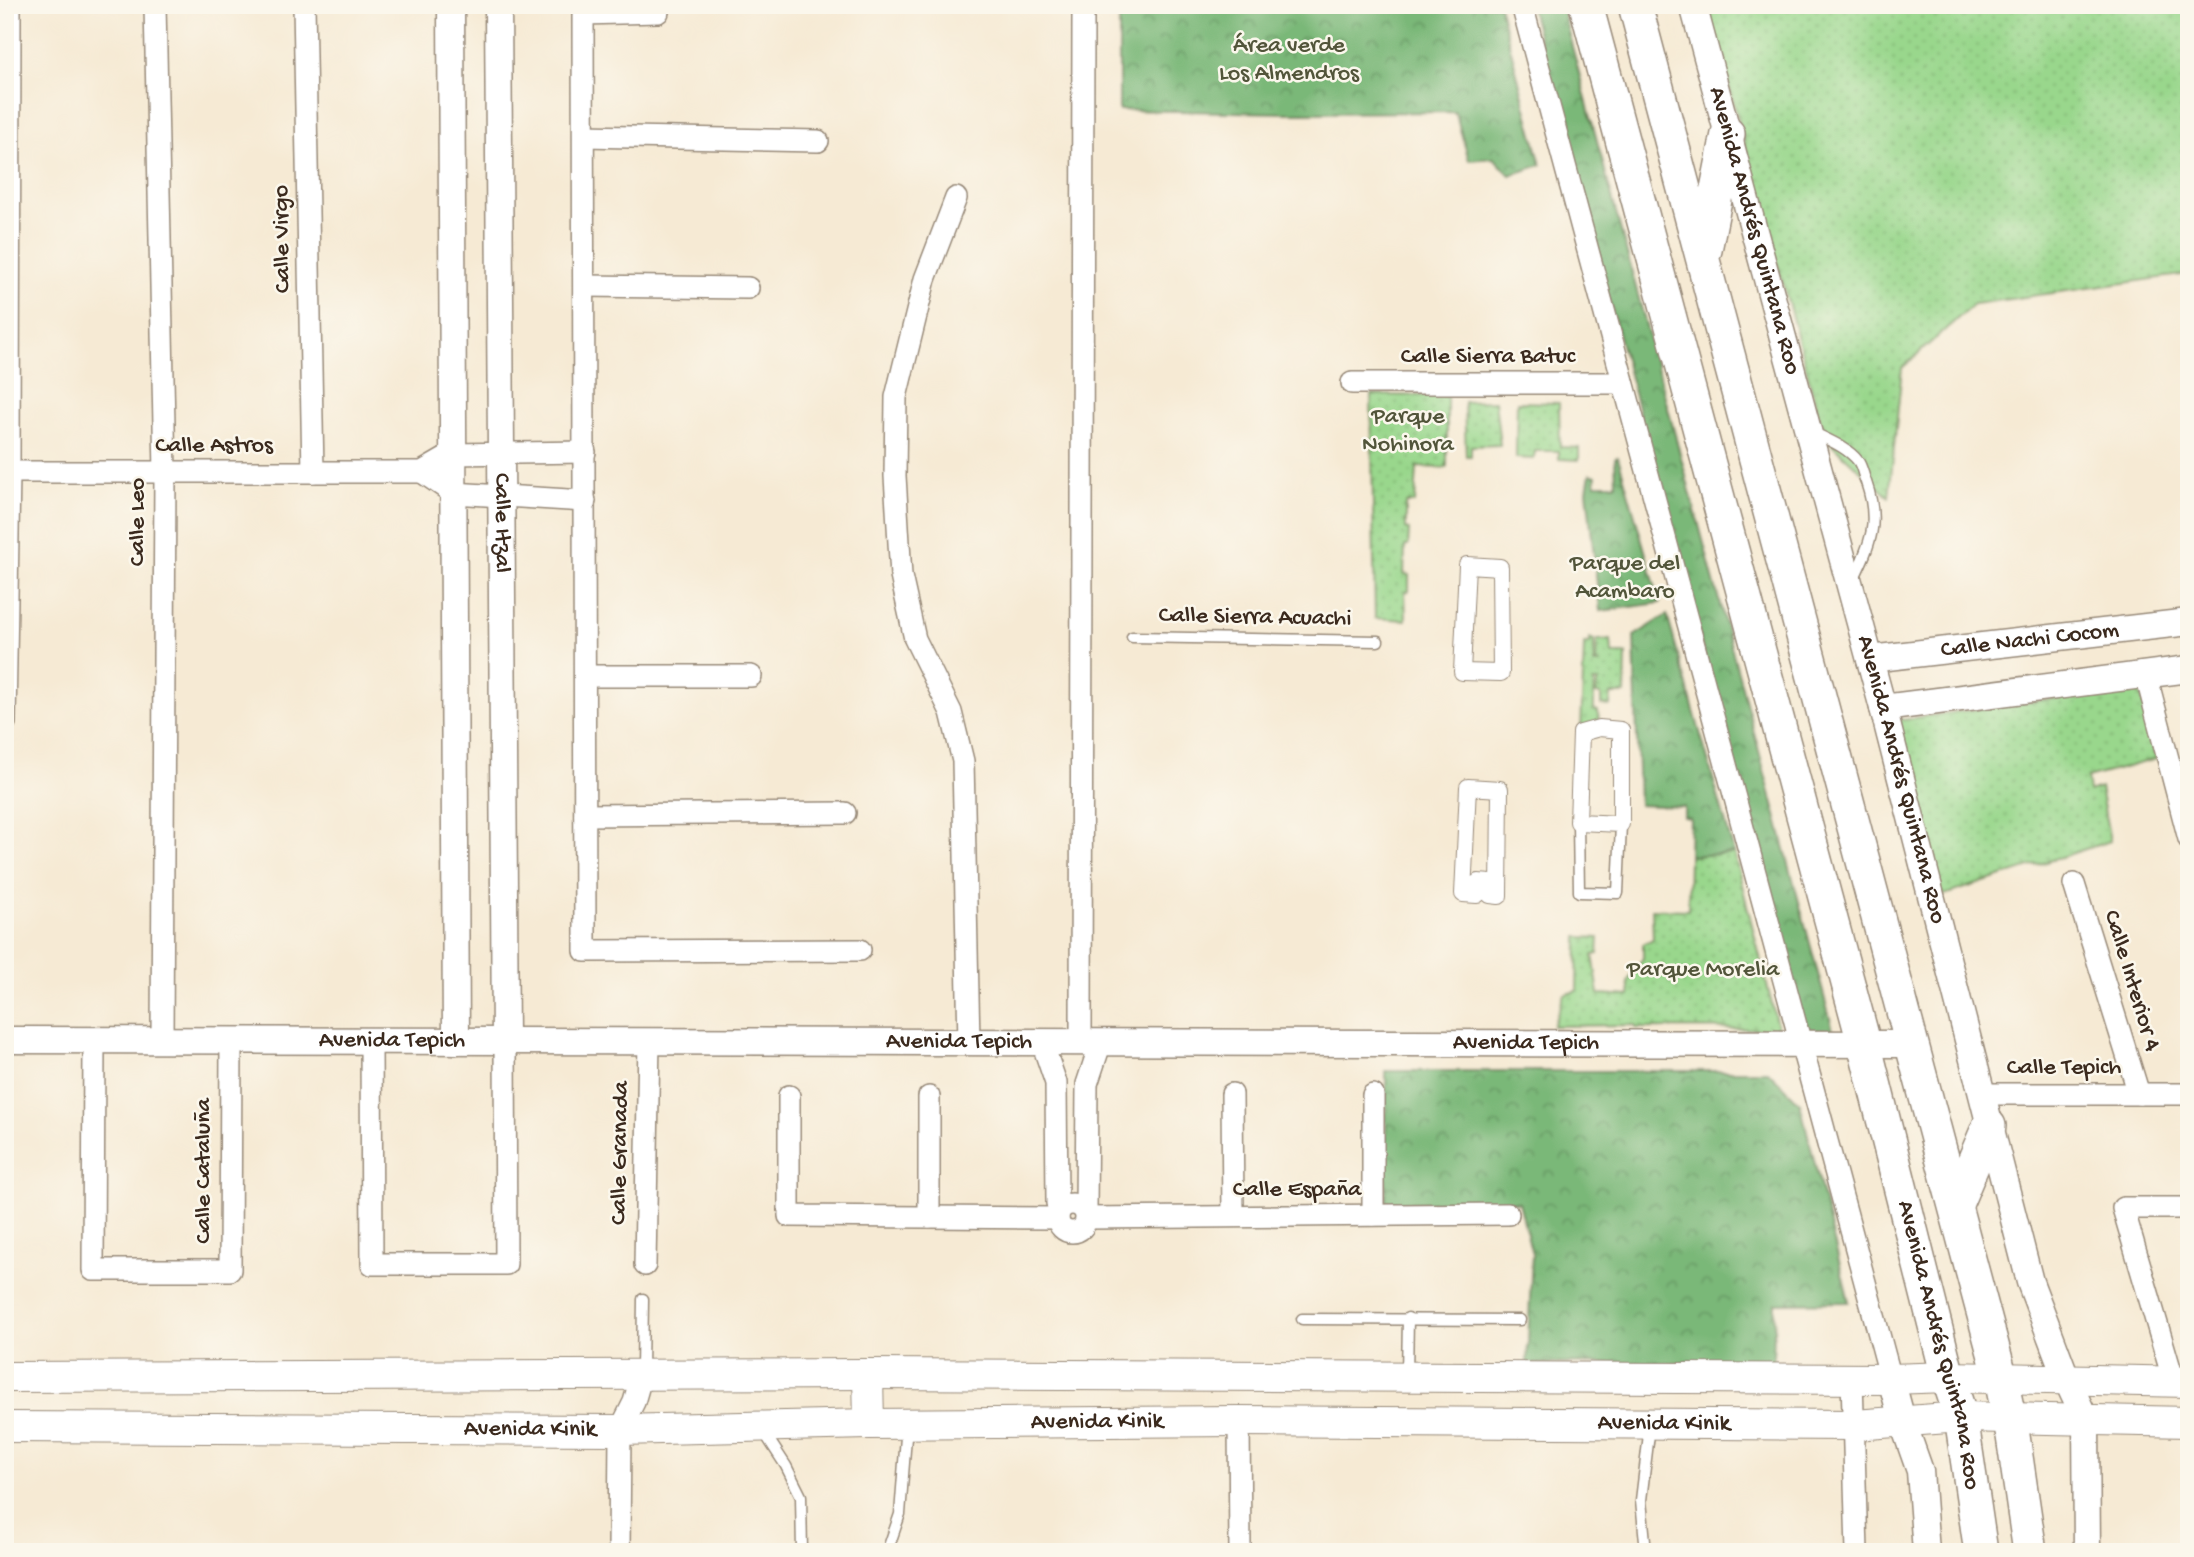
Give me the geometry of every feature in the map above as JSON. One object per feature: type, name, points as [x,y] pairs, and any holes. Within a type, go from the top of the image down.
[{"type":"main road","name":"Avenida Andrés Quintana Roo","points":[[1586,5],[1864,1044],[1948,1377],[1961,1417],[1981,1552]]},
{"type":"main road","name":"Avenida Andrés Quintana Roo","points":[[1635,5],[2001,1379],[2010,1419],[2030,1552]]},
{"type":"main road","points":[[1703,260],[1728,134]]},
{"type":"main road","points":[[1956,1204],[1989,1126]]},
{"type":"main road","name":"Avenida Kinik","points":[[5,1377],[642,1374],[1439,1375],[1891,1380],[1948,1377],[2181,1382]]},
{"type":"main road","points":[[868,1374],[869,1424]]},
{"type":"main road","points":[[1439,1375],[1440,1421]]},
{"type":"main road","name":"Avenida Kinik","points":[[5,1427],[620,1430],[869,1424],[1239,1421],[1855,1425],[1961,1417],[2189,1422]]},
{"type":"street","points":[[5,722],[10,5]]},
{"type":"street","name":"Calle Leo","points":[[155,5],[165,472],[162,1040]]},
{"type":"street","name":"Calle Virgo","points":[[304,5],[313,472]]},
{"type":"street","name":"Calle Itzal","points":[[451,5],[456,1041]]},
{"type":"street","name":"Calle Itzal","points":[[498,5],[506,1041]]},
{"type":"street","points":[[1083,5],[1091,1042],[1087,1084],[1086,1215]]},
{"type":"street","name":"Avenida Andrés Quintana Roo","points":[[1522,5],[1891,1380],[1920,1471],[1926,1552]]},
{"type":"street","name":"Avenida Andrés Quintana Roo","points":[[1693,5],[1883,708],[2030,1282],[2067,1380],[2086,1421],[2087,1552]]},
{"type":"street","points":[[658,12],[583,14],[585,951],[860,950]]},
{"type":"street","points":[[584,136],[818,141]]},
{"type":"street","points":[[956,198],[925,279],[896,397],[895,476],[901,576],[915,639],[951,712],[963,761],[968,1042]]},
{"type":"street","points":[[585,286],[748,288]]},
{"type":"street","name":"Calle Sierra Batuc","points":[[1352,383],[1623,383]]},
{"type":"street","points":[[585,452],[453,454],[422,472],[453,493],[585,501]]},
{"type":"street","name":"Calle Astros","points":[[7,472],[422,472]]},
{"type":"street","points":[[1467,565],[1500,567],[1501,673],[1462,672],[1467,565]]},
{"type":"street","name":"Calle Nachi Cocom","points":[[1870,659],[2189,622]]},
{"type":"street","name":"Calle Nachi Cocom","points":[[1883,708],[2189,669]]},
{"type":"street","points":[[2146,675],[2183,792],[2189,839]]},
{"type":"street","points":[[585,676],[751,676]]},
{"type":"street","points":[[1578,821],[1581,733],[1599,728],[1621,730],[1621,824]]},
{"type":"street","points":[[1468,787],[1500,789],[1499,896],[1490,895],[1491,883],[1478,882],[1477,895],[1463,894],[1468,787]]},
{"type":"street","points":[[585,815],[845,813]]},
{"type":"street","name":"Calle Interior 4","points":[[2074,884],[2138,1094]]},
{"type":"street","name":"Avenida Tepich","points":[[5,1040],[1911,1044]]},
{"type":"street","name":"Calle Cataluña","points":[[94,1040],[93,1270],[230,1270],[231,1040]]},
{"type":"street","points":[[371,1040],[372,1264],[506,1264],[506,1041]]},
{"type":"street","name":"Calle Granada","points":[[645,1265],[649,1041]]},
{"type":"street","points":[[1042,1042],[1056,1083],[1058,1215]]},
{"type":"street","points":[[1232,1094],[1233,1216]]},
{"type":"street","name":"Calle Tepich","points":[[1980,1094],[2189,1094]]},
{"type":"street","points":[[1373,1095],[1373,1215]]},
{"type":"street","name":"Calle España","points":[[789,1097],[789,1216],[1058,1215],[1061,1228],[1075,1232],[1083,1227],[1086,1215],[1508,1214]]},
{"type":"street","points":[[929,1097],[929,1217]]},
{"type":"street","points":[[1057,1188],[1087,1189]]},
{"type":"street","points":[[2181,1382],[2123,1208],[2189,1208]]},
{"type":"street","points":[[619,1552],[620,1430],[634,1402],[642,1374]]},
{"type":"street","points":[[1853,1379],[1857,1552]]},
{"type":"street","points":[[1239,1421],[1240,1552]]},
{"type":"lane","points":[[1808,431],[1837,444],[1859,462],[1873,502],[1873,529],[1867,551],[1850,586]]},
{"type":"lane","name":"Calle Sierra Acuachi","points":[[1132,637],[1378,641]]},
{"type":"lane","points":[[1578,821],[1621,824],[1618,893],[1579,892],[1578,821]]},
{"type":"lane","points":[[642,1374],[643,1299]]},
{"type":"lane","points":[[1407,1375],[1408,1318]]},
{"type":"lane","points":[[1302,1319],[1520,1320]]},
{"type":"lane","points":[[1646,1552],[1641,1500],[1650,1423]]},
{"type":"lane","points":[[887,1552],[900,1514],[907,1424]]},
{"type":"lane","points":[[761,1427],[801,1496],[802,1552]]},
{"type":"green space","name":"Área verde Los Almendros","points":[[1119,5],[1499,5],[1541,165],[1510,175],[1494,158],[1469,160],[1455,112],[1119,110]]},
{"type":"green space","points":[[1530,5],[1561,5],[1833,1030],[1805,1031]]},
{"type":"green space","points":[[1707,5],[2189,5],[2189,274],[1974,304],[1902,368],[1889,497],[1825,438]]},
{"type":"green space","name":"Parque Nohinora","points":[[1371,395],[1447,396],[1447,468],[1417,467],[1415,503],[1406,503],[1406,529],[1409,530],[1408,546],[1405,546],[1404,574],[1409,575],[1409,591],[1405,592],[1406,620],[1375,618]]},
{"type":"green space","points":[[1495,401],[1500,445],[1471,446],[1471,456],[1466,456],[1464,402]]},
{"type":"green space","points":[[1517,402],[1559,403],[1560,447],[1579,448],[1579,460],[1559,459],[1559,451],[1535,451],[1534,459],[1516,458]]},
{"type":"green space","name":"Parque del Acambaro","points":[[1618,457],[1660,603],[1600,611],[1587,491],[1590,474],[1596,476],[1595,484],[1616,484],[1615,458]]},
{"type":"green space","points":[[1667,615],[1734,853],[1689,856],[1690,818],[1684,817],[1684,807],[1639,805],[1634,636]]},
{"type":"green space","points":[[1590,639],[1594,640],[1594,664],[1600,664],[1596,662],[1597,640],[1611,640],[1612,654],[1626,654],[1625,694],[1611,694],[1610,706],[1601,705],[1601,695],[1596,694],[1599,682],[1594,682],[1594,710],[1598,711],[1599,722],[1581,733],[1584,644],[1590,644]]},
{"type":"green space","points":[[2139,687],[2156,759],[2087,778],[2089,792],[2100,788],[2110,841],[1935,898],[1891,721]]},
{"type":"green space","name":"Parque Morelia","points":[[1734,853],[1778,1029],[1553,1026],[1564,995],[1577,991],[1578,937],[1599,938],[1598,954],[1593,955],[1599,994],[1630,996],[1628,981],[1643,958],[1643,944],[1653,939],[1652,909],[1688,910],[1689,856]]},
{"type":"green space","points":[[1386,1071],[1768,1071],[1800,1103],[1849,1302],[1775,1303],[1773,1362],[1527,1364],[1532,1254],[1519,1202],[1386,1203]]}]
